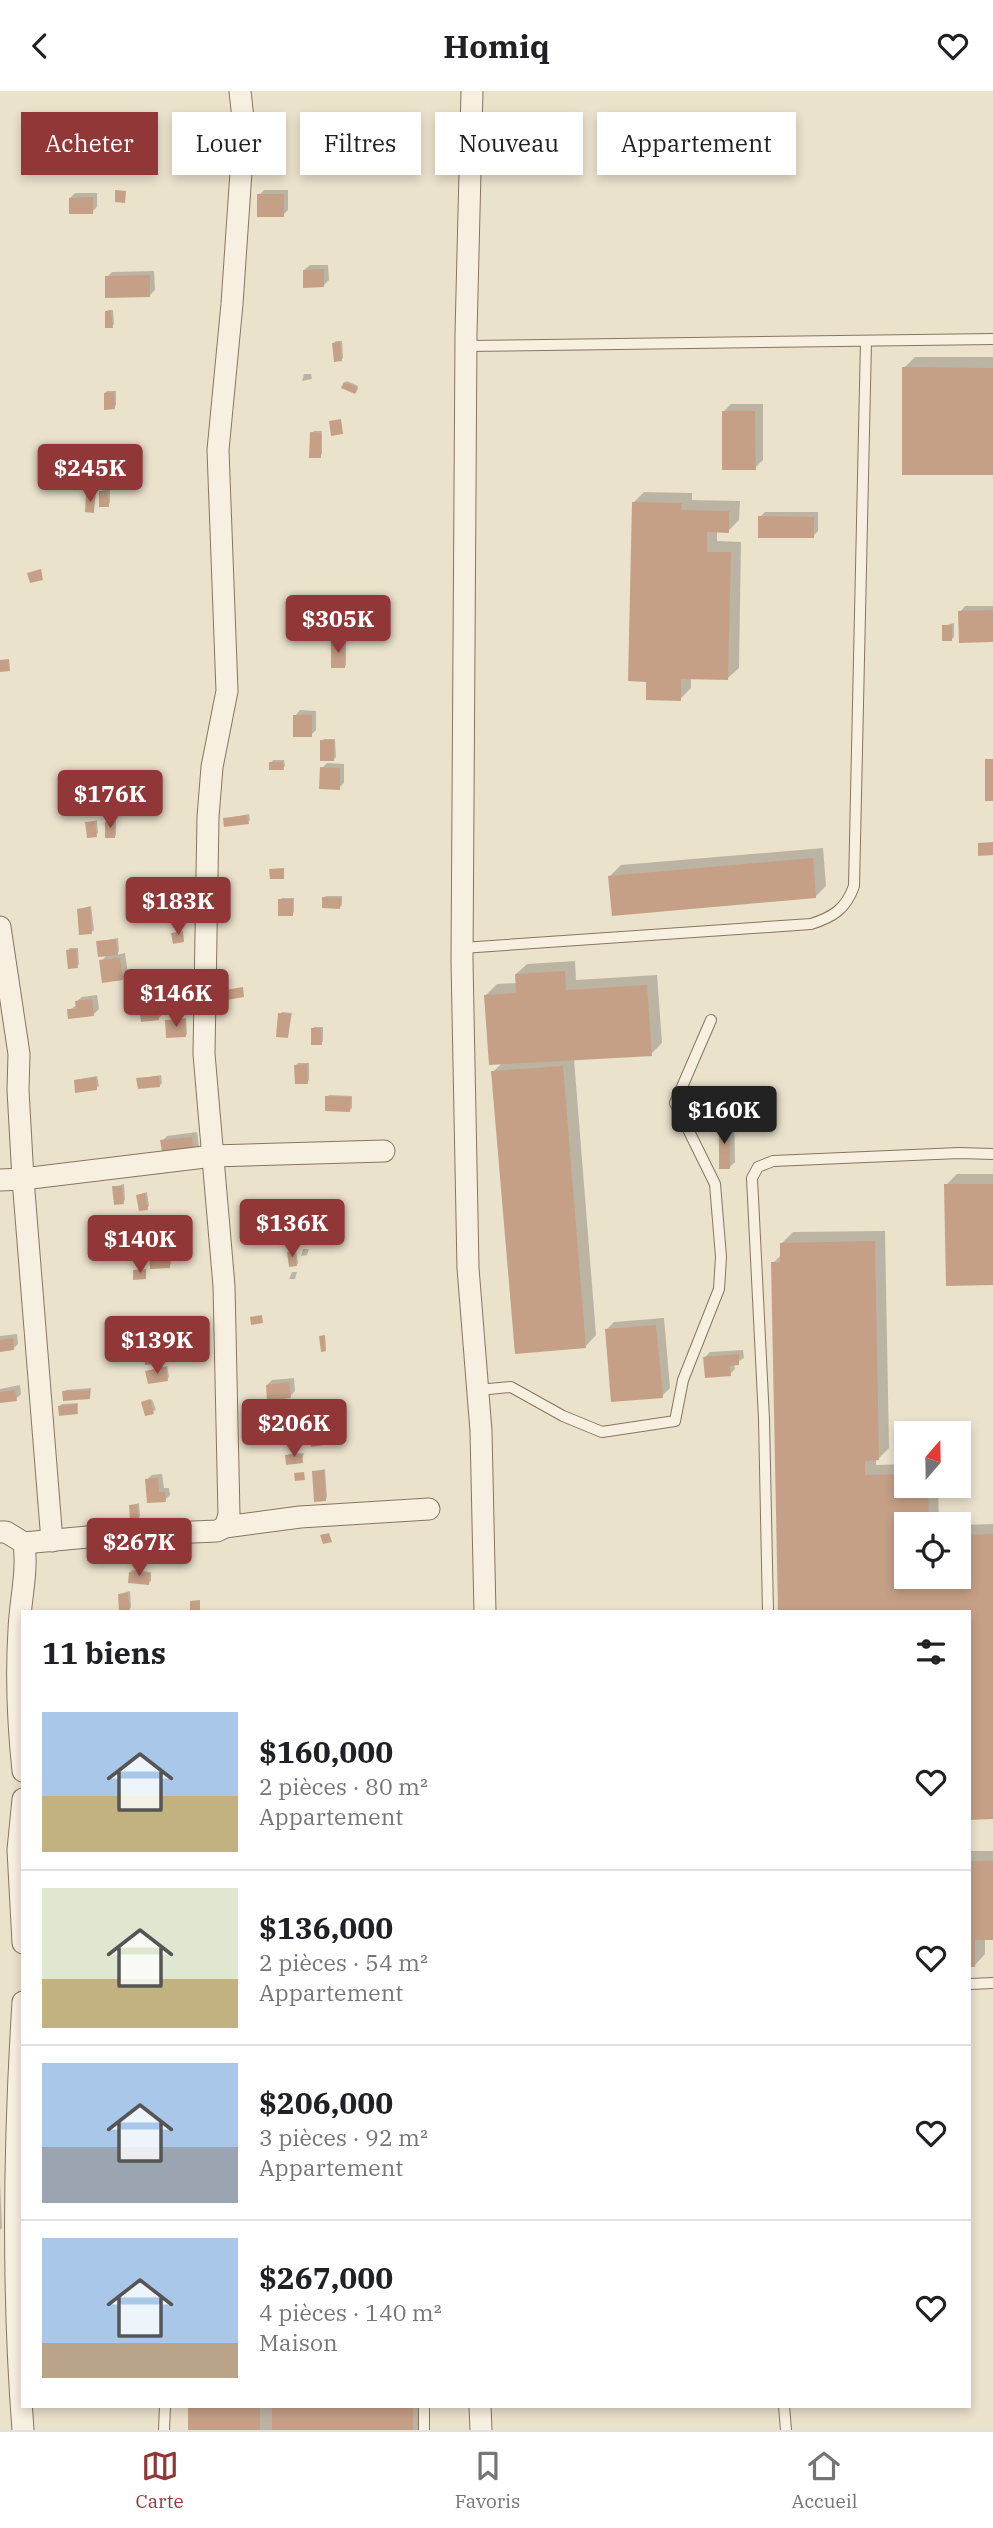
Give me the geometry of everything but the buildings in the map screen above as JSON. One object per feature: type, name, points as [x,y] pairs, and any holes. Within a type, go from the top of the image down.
[{"type":"street","points":[[225,1527],[229,1515],[224,1286],[204,1054],[208,817],[212,767],[228,691],[218,450],[232,304],[244,128],[240,91]]},
{"type":"street","points":[[472,91],[466,346],[462,948],[468,1268],[478,1390],[485,1610]]},
{"type":"street","points":[[0,927],[7,1030],[19,1053],[18,1090],[23,1179],[52,1541]]},
{"type":"street","points":[[0,1179],[23,1179],[213,1156],[384,1151]]},
{"type":"street","points":[[0,1532],[6,1532],[24,1543],[98,1536],[217,1531],[225,1527],[300,1517],[429,1509]]},
{"type":"street","points":[[21,1745],[16,1681],[26,1564],[24,1543]]},
{"type":"street","points":[[21,1807],[9,1853],[21,1930]]},
{"type":"street","points":[[21,2038],[15,2312],[21,2400]]},
{"type":"street","points":[[22,2408],[23,2430]]},
{"type":"street","points":[[480,2408],[481,2430]]},
{"type":"lane","points":[[466,346],[993,339]]},
{"type":"lane","points":[[462,948],[811,923],[830,918],[847,903],[854,886],[866,341]]},
{"type":"lane","points":[[478,1390],[510,1387],[563,1416],[602,1431],[675,1421],[683,1380],[719,1289],[721,1257],[715,1184],[675,1103],[711,1020]]},
{"type":"lane","points":[[768,1610],[764,1419],[752,1178],[758,1167],[773,1161],[993,1154]]},
{"type":"lane","points":[[971,1984],[993,1983]]},
{"type":"lane","points":[[164,2430],[165,2408]]},
{"type":"lane","points":[[424,2408],[424,2430]]},
{"type":"lane","points":[[784,2408],[786,2430]]}]
